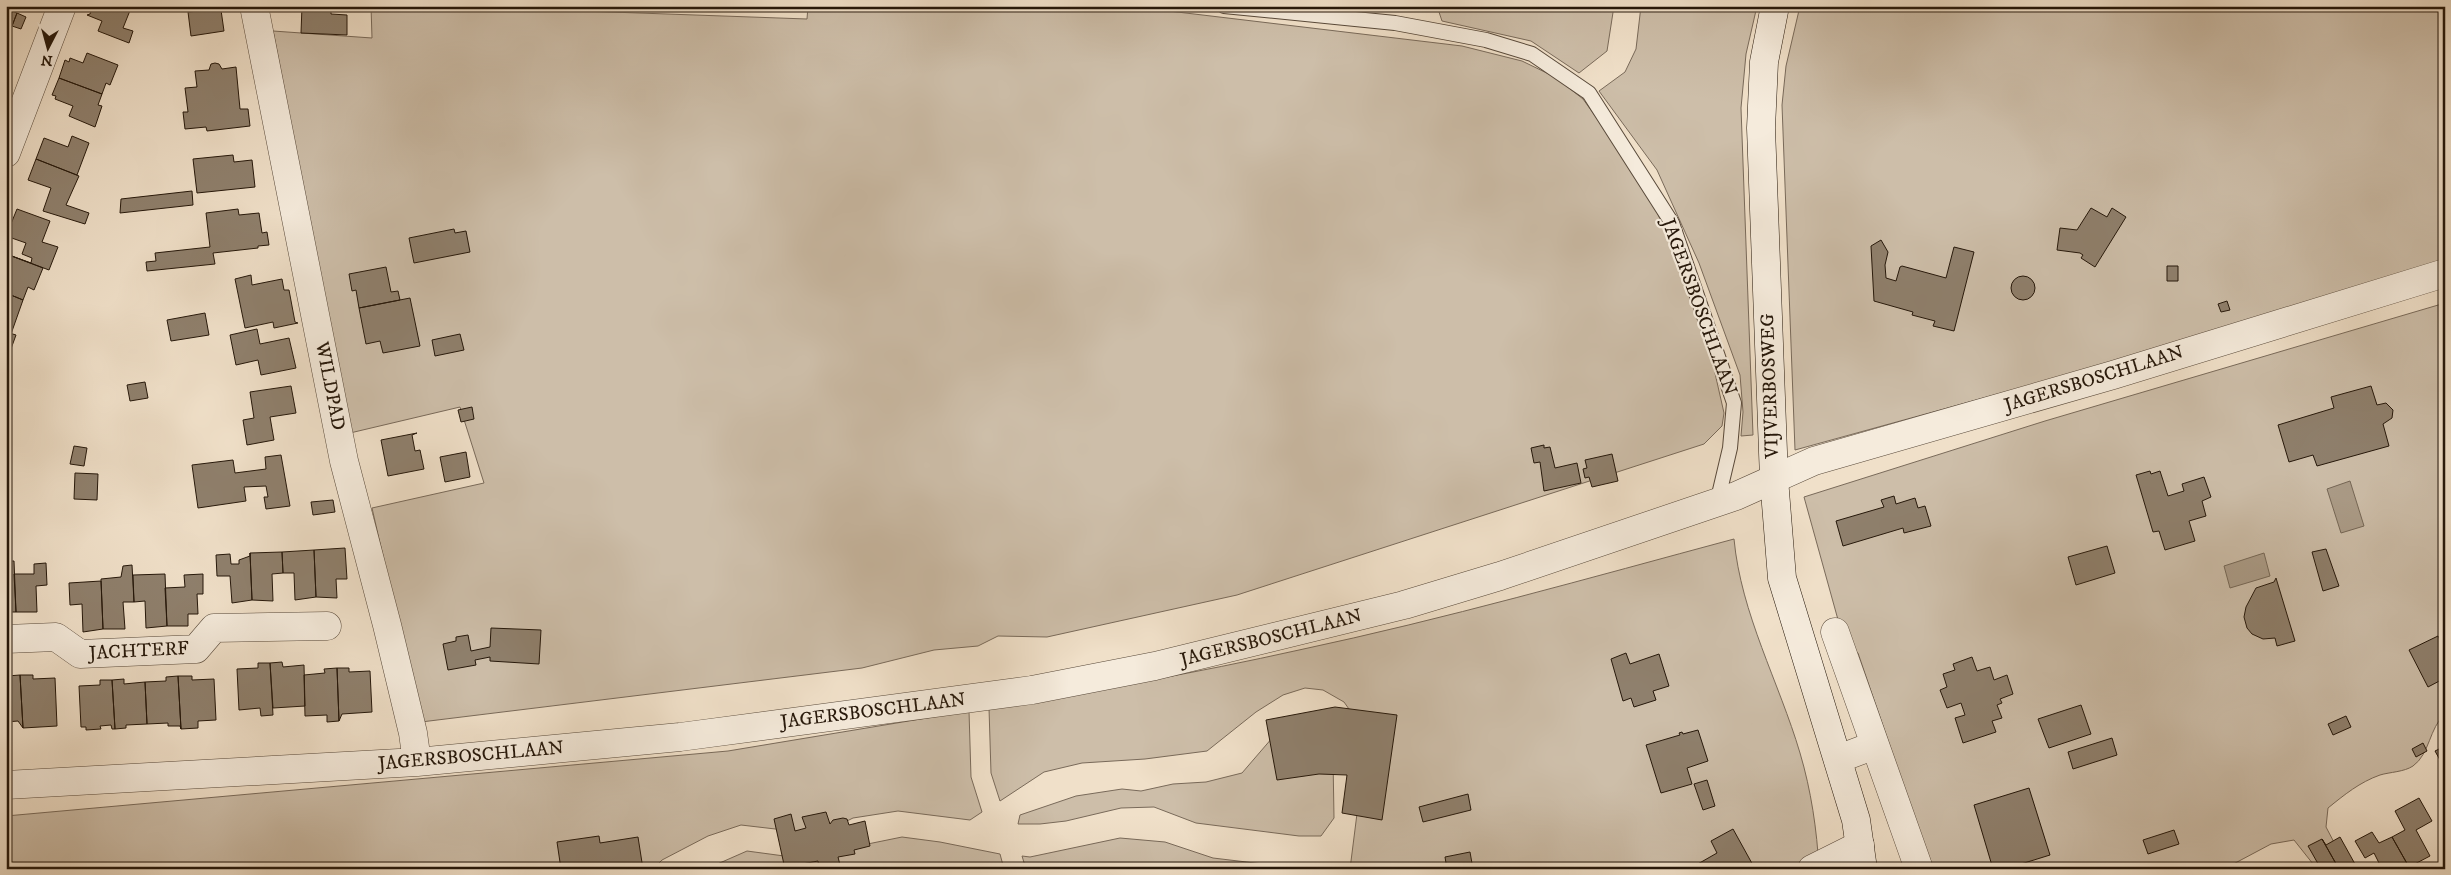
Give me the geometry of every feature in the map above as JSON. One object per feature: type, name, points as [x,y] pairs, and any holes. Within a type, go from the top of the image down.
[{"type":"street","points":[[6,153],[62,6]]},
{"type":"street","name":"WILDPAD","points":[[254,6],[344,461],[398,670],[413,733],[417,762]]},
{"type":"street","name":"VIJVERBOSWEG","points":[[1776,6],[1764,62],[1760,101],[1774,479],[1782,578],[1856,820],[1862,857],[1812,869]]},
{"type":"street","name":"JAGERSBOSCHLAAN","points":[[6,785],[417,762],[680,737],[1032,690],[1155,666],[1404,606],[1500,576],[1717,503],[1814,461],[2113,375],[2445,272]]},
{"type":"street","name":"JACHTERF","points":[[6,639],[56,637],[80,654],[90,654],[196,649],[214,628],[327,626]]},
{"type":"street","points":[[1835,632],[1919,869]]},
{"type":"street","points":[[1838,759],[1875,745]]},
{"type":"lane","name":"JAGERSBOSCHLAAN","points":[[1224,6],[1395,23],[1486,40],[1532,54],[1588,93],[1672,223],[1734,404],[1730,448],[1717,503]]},
{"type":"shaded area","points":[[371,6],[442,6],[807,19],[808,6],[1127,6],[1462,46],[1522,61],[1555,77],[1583,99],[1644,184],[1666,232],[1712,360],[1724,413],[1722,426],[1704,444],[1237,595],[1047,637],[998,636],[978,646],[934,650],[862,668],[421,722],[372,508],[484,483],[460,407],[350,433],[273,31],[372,38]]},
{"type":"shaded area","points":[[1437,6],[1614,6],[1607,51],[1579,73],[1531,41],[1442,21]]},
{"type":"shaded area","points":[[1641,6],[1757,6],[1746,54],[1741,108],[1753,435],[1741,436],[1743,412],[1740,375],[1699,263],[1657,170],[1599,91],[1625,72],[1636,49]]},
{"type":"shaded area","points":[[1800,6],[2445,6],[2445,263],[2067,375],[1795,450],[1782,105],[1786,66]]},
{"type":"shaded area","points":[[2445,303],[2445,714],[2436,726],[2423,755],[2413,766],[2366,781],[2328,808],[2326,827],[2348,869],[2317,869],[2294,840],[2271,844],[2224,869],[1932,869],[1858,653],[1845,645],[1804,497],[2045,421]]},
{"type":"shaded area","points":[[2350,481],[2364,526],[2341,533],[2327,489]]},
{"type":"shaded area","points":[[1734,539],[1738,567],[1752,621],[1791,726],[1804,767],[1813,810],[1819,869],[1350,869],[1361,782],[1356,719],[1344,702],[1323,690],[1305,688],[1283,695],[1256,712],[1207,751],[1145,759],[1082,763],[1044,772],[1000,801],[991,773],[989,708],[1183,674],[1354,638]]},
{"type":"shaded area","points":[[2264,553],[2270,576],[2230,588],[2224,566]]},
{"type":"shaded area","points":[[969,711],[971,777],[982,812],[970,820],[898,811],[853,818],[839,825],[801,832],[741,825],[708,836],[662,860],[653,869],[6,869],[6,816],[728,751]]},
{"type":"shaded area","points":[[1279,730],[1333,758],[1334,818],[1321,836],[1299,836],[1196,823],[1154,807],[1121,808],[1066,821],[1018,824],[1020,815],[1076,796],[1122,789],[1141,791],[1173,784],[1206,782],[1242,773]]},
{"type":"shaded area","points":[[902,837],[940,842],[1000,854],[1004,869],[706,869],[747,851],[799,858]]},
{"type":"shaded area","points":[[1120,838],[1165,842],[1213,858],[1305,869],[1026,869],[1022,856],[1030,857]]},
{"type":"building","points":[[93,6],[131,8],[123,28],[133,31],[129,43],[98,31],[102,21],[87,15],[90,14]]},
{"type":"building","points":[[198,6],[237,6],[237,8],[221,10],[224,31],[191,36],[188,12],[199,11]]},
{"type":"building","points":[[302,6],[331,7],[331,14],[347,15],[347,35],[301,33]]},
{"type":"building","points":[[6,9],[17,13],[12,26],[6,24]]},
{"type":"building","points":[[17,13],[26,17],[21,29],[12,26]]},
{"type":"building","points":[[87,53],[118,65],[110,85],[106,83],[102,94],[59,78],[65,60],[69,62],[70,58],[83,63]]},
{"type":"building","points":[[211,64],[219,64],[222,69],[236,67],[240,109],[248,109],[250,126],[207,131],[206,127],[185,129],[183,112],[188,112],[185,88],[197,87],[195,71],[209,70]]},
{"type":"building","points":[[59,78],[102,94],[98,105],[102,106],[95,127],[69,116],[73,106],[55,99],[56,96],[52,95]]},
{"type":"building","points":[[72,136],[89,143],[77,175],[36,159],[44,138],[68,147]]},
{"type":"building","points":[[233,155],[234,162],[252,160],[255,187],[197,193],[193,159]]},
{"type":"building","points":[[36,159],[79,176],[66,205],[89,213],[85,224],[43,211],[51,188],[28,180]]},
{"type":"building","points":[[192,191],[193,205],[120,213],[121,199]]},
{"type":"building","points":[[2091,208],[2107,217],[2112,208],[2126,217],[2095,267],[2081,258],[2083,255],[2080,253],[2057,250],[2060,228],[2077,230]]},
{"type":"building","points":[[17,209],[50,221],[42,242],[58,247],[49,270],[9,255],[31,263],[32,258],[22,254],[26,243],[6,236]]},
{"type":"building","points":[[238,209],[239,215],[259,213],[262,233],[267,232],[269,245],[213,253],[215,264],[147,271],[146,262],[156,261],[155,253],[210,247],[206,213]]},
{"type":"building","points":[[454,229],[455,233],[466,231],[470,252],[414,263],[409,238]]},
{"type":"building","points":[[1881,240],[1888,252],[1885,265],[1886,278],[1896,281],[1902,266],[1946,278],[1954,247],[1974,252],[1954,331],[1933,326],[1935,321],[1912,315],[1913,312],[1874,301],[1871,246]]},
{"type":"building","points":[[9,255],[43,268],[34,290],[28,287],[23,300],[6,293],[6,262]]},
{"type":"building","points":[[2167,266],[2178,266],[2178,281],[2167,281]]},
{"type":"building","points":[[386,267],[391,292],[398,291],[400,300],[359,308],[356,290],[352,291],[349,274]]},
{"type":"building","points":[[251,275],[252,285],[282,279],[284,290],[289,290],[295,322],[298,323],[274,328],[273,322],[245,328],[235,279]]},
{"type":"building","points":[[2023,276],[2032,279],[2035,288],[2032,297],[2023,300],[2014,297],[2011,288],[2014,279]]},
{"type":"building","points":[[6,293],[23,300],[11,334],[6,332]]},
{"type":"building","points":[[410,298],[420,346],[383,353],[380,341],[366,344],[359,308]]},
{"type":"building","points":[[2227,301],[2230,310],[2221,312],[2218,304]]},
{"type":"building","points":[[205,313],[209,335],[171,341],[167,320]]},
{"type":"building","points":[[257,329],[260,344],[289,338],[296,368],[261,375],[258,360],[236,365],[230,335]]},
{"type":"building","points":[[6,332],[16,335],[8,357],[6,356]]},
{"type":"building","points":[[460,334],[464,350],[435,356],[432,340]]},
{"type":"building","points":[[145,382],[148,398],[130,401],[127,385]]},
{"type":"building","points":[[291,386],[296,413],[270,417],[274,440],[247,445],[243,420],[254,418],[250,392]]},
{"type":"building","points":[[2371,386],[2377,405],[2386,403],[2393,410],[2392,418],[2383,424],[2389,446],[2317,466],[2313,455],[2289,462],[2278,425],[2334,408],[2331,397]]},
{"type":"building","points":[[472,407],[474,419],[461,422],[458,410]]},
{"type":"building","points":[[417,433],[412,435],[415,451],[420,450],[424,469],[388,476],[381,440]]},
{"type":"building","points":[[1544,445],[1544,448],[1550,447],[1555,468],[1577,463],[1581,483],[1544,491],[1540,462],[1534,463],[1531,448]]},
{"type":"building","points":[[74,446],[87,448],[84,466],[70,464]]},
{"type":"building","points":[[466,452],[470,477],[445,482],[440,457]]},
{"type":"building","points":[[1612,454],[1618,481],[1592,487],[1589,477],[1585,478],[1583,469],[1587,468],[1585,460]]},
{"type":"building","points":[[281,455],[290,506],[266,509],[264,497],[268,497],[266,486],[244,487],[246,501],[198,508],[192,465],[233,460],[235,473],[266,469],[265,457]]},
{"type":"building","points":[[2150,471],[2151,474],[2160,471],[2168,496],[2184,491],[2182,484],[2204,477],[2211,497],[2202,501],[2206,516],[2189,521],[2195,541],[2165,550],[2159,531],[2153,532],[2136,475]]},
{"type":"building","points":[[75,473],[98,474],[97,500],[74,499]]},
{"type":"building","points":[[1894,496],[1896,504],[1915,498],[1918,508],[1925,506],[1931,526],[1904,533],[1903,528],[1843,546],[1836,521],[1884,507],[1881,500]]},
{"type":"building","points":[[333,500],[335,512],[313,515],[311,502]]},
{"type":"building","points":[[2107,546],[2115,573],[2076,585],[2068,557]]},
{"type":"building","points":[[345,548],[347,579],[336,579],[337,598],[316,597],[314,550]]},
{"type":"building","points":[[2326,549],[2339,586],[2323,591],[2312,552]]},
{"type":"building","points":[[314,550],[316,597],[295,600],[294,573],[283,573],[282,552]]},
{"type":"building","points":[[282,552],[283,573],[272,574],[273,601],[252,600],[250,553]]},
{"type":"building","points":[[250,553],[252,600],[232,603],[230,576],[217,576],[216,555],[230,554],[231,564],[239,564],[239,560],[250,556]]},
{"type":"building","points":[[6,561],[14,561],[16,612],[7,612],[6,614]]},
{"type":"building","points":[[46,563],[47,585],[36,586],[37,612],[16,612],[14,574],[34,574],[34,564]]},
{"type":"building","points":[[132,565],[134,602],[123,602],[125,629],[103,629],[101,579],[121,577],[123,566]]},
{"type":"building","points":[[165,574],[167,626],[146,628],[145,601],[134,602],[133,575]]},
{"type":"building","points":[[203,574],[203,594],[197,594],[198,614],[188,614],[188,626],[167,626],[165,588],[185,587],[184,575]]},
{"type":"building","points":[[2276,578],[2295,641],[2277,646],[2275,638],[2263,639],[2252,634],[2247,628],[2244,617],[2246,607],[2256,588],[2274,582]]},
{"type":"building","points":[[101,581],[103,629],[83,632],[82,604],[70,605],[69,583]]},
{"type":"building","points":[[491,628],[541,630],[539,664],[490,661],[490,657],[475,660],[476,665],[448,670],[443,644],[456,641],[456,637],[468,635],[471,651],[490,647]]},
{"type":"building","points":[[2438,636],[2445,649],[2445,678],[2428,687],[2409,650]]},
{"type":"building","points":[[1626,653],[1630,664],[1659,654],[1669,686],[1653,691],[1656,700],[1634,707],[1631,698],[1623,701],[1611,659]]},
{"type":"building","points":[[1972,657],[1977,671],[1990,667],[1994,680],[2007,675],[2013,694],[2000,699],[2002,703],[1997,705],[2002,718],[1992,721],[1996,732],[1963,743],[1955,718],[1965,715],[1961,703],[1947,708],[1940,690],[1947,687],[1943,674],[1955,670],[1953,664]]},
{"type":"building","points":[[282,662],[283,667],[304,665],[305,706],[273,708],[270,663]]},
{"type":"building","points":[[258,663],[270,663],[273,715],[261,716],[260,708],[239,710],[237,669],[258,668]]},
{"type":"building","points":[[337,668],[349,668],[349,672],[370,671],[372,712],[342,714],[339,721]]},
{"type":"building","points":[[337,668],[339,721],[327,722],[327,715],[305,716],[304,675],[325,673],[324,669]]},
{"type":"building","points":[[20,675],[23,728],[18,721],[6,722],[7,676]]},
{"type":"building","points":[[20,675],[33,675],[33,679],[55,678],[57,726],[23,728]]},
{"type":"building","points":[[178,676],[181,729],[180,726],[168,726],[168,723],[147,724],[145,682],[166,681],[166,677]]},
{"type":"building","points":[[178,676],[192,676],[192,680],[214,679],[216,720],[198,721],[198,728],[181,729]]},
{"type":"building","points":[[124,679],[124,684],[145,682],[147,724],[126,725],[126,728],[115,729],[112,680]]},
{"type":"building","points":[[100,680],[112,680],[115,729],[112,729],[111,725],[100,726],[101,729],[86,730],[86,727],[81,727],[79,686],[100,685]]},
{"type":"building","points":[[2081,705],[2091,734],[2049,748],[2038,719]]},
{"type":"building","points":[[1335,707],[1397,715],[1382,820],[1342,813],[1347,775],[1319,774],[1277,780],[1266,720]]},
{"type":"building","points":[[2346,716],[2351,727],[2333,735],[2328,724]]},
{"type":"building","points":[[1698,730],[1708,761],[1687,768],[1692,784],[1661,793],[1646,745],[1680,735],[1679,733],[1682,732],[1683,734]]},
{"type":"building","points":[[2112,738],[2117,755],[2073,769],[2068,752]]},
{"type":"building","points":[[2423,743],[2427,751],[2416,757],[2412,749]]},
{"type":"building","points":[[2445,746],[2445,769],[2435,751]]},
{"type":"building","points":[[1707,780],[1715,806],[1703,810],[1694,784]]},
{"type":"building","points":[[2029,788],[2050,855],[2005,869],[1993,869],[1974,805]]},
{"type":"building","points":[[1468,794],[1471,810],[1423,822],[1419,807]]},
{"type":"building","points":[[2419,798],[2432,821],[2416,830],[2430,856],[2409,867],[2392,837],[2405,830],[2395,811]]},
{"type":"building","points":[[826,812],[830,824],[833,820],[843,818],[847,819],[849,825],[865,821],[870,846],[854,850],[855,854],[838,857],[841,869],[819,869],[818,861],[802,864],[803,869],[785,869],[774,819],[791,814],[795,831],[806,828],[802,817]]},
{"type":"building","points":[[1733,829],[1754,867],[1751,869],[1689,869],[1717,853],[1711,841]]},
{"type":"building","points":[[2174,830],[2179,844],[2148,854],[2143,840]]},
{"type":"building","points":[[2372,832],[2379,843],[2392,837],[2409,867],[2382,869],[2374,853],[2365,858],[2355,841]]},
{"type":"building","points":[[599,836],[600,843],[638,837],[643,869],[561,869],[557,842]]},
{"type":"building","points":[[2340,837],[2355,864],[2346,869],[2339,869],[2322,839],[2326,845]]},
{"type":"building","points":[[2322,839],[2339,869],[2321,869],[2308,846]]},
{"type":"building","points":[[1470,852],[1473,869],[1447,869],[1445,857]]}]
